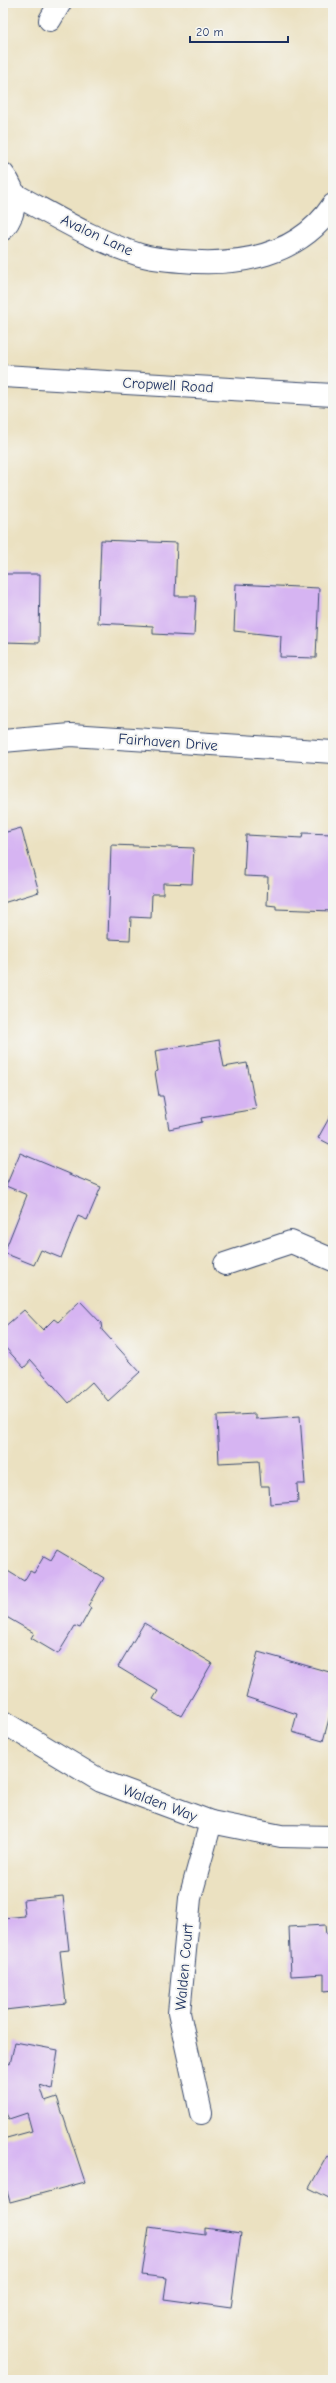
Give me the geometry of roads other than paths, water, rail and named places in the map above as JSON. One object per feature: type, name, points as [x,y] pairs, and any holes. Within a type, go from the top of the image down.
[{"type":"street","points":[[3,174],[10,183],[14,194],[15,206],[11,218],[3,229]]},
{"type":"street","name":"Avalon Lane","points":[[14,194],[93,237],[115,247],[142,256],[194,262],[245,260],[262,257],[283,249],[305,235],[324,218],[333,205]]},
{"type":"street","name":"Cropwell Road","points":[[3,376],[333,395]]},
{"type":"street","name":"Fairhaven Drive","points":[[3,741],[71,735],[333,752]]},
{"type":"street","points":[[224,1264],[291,1242],[333,1260]]},
{"type":"street","name":"Walden Way","points":[[3,1722],[101,1781],[211,1822],[281,1836],[333,1837]]},
{"type":"street","name":"Walden Court","points":[[201,2113],[179,2013],[190,1898],[211,1822]]}]
